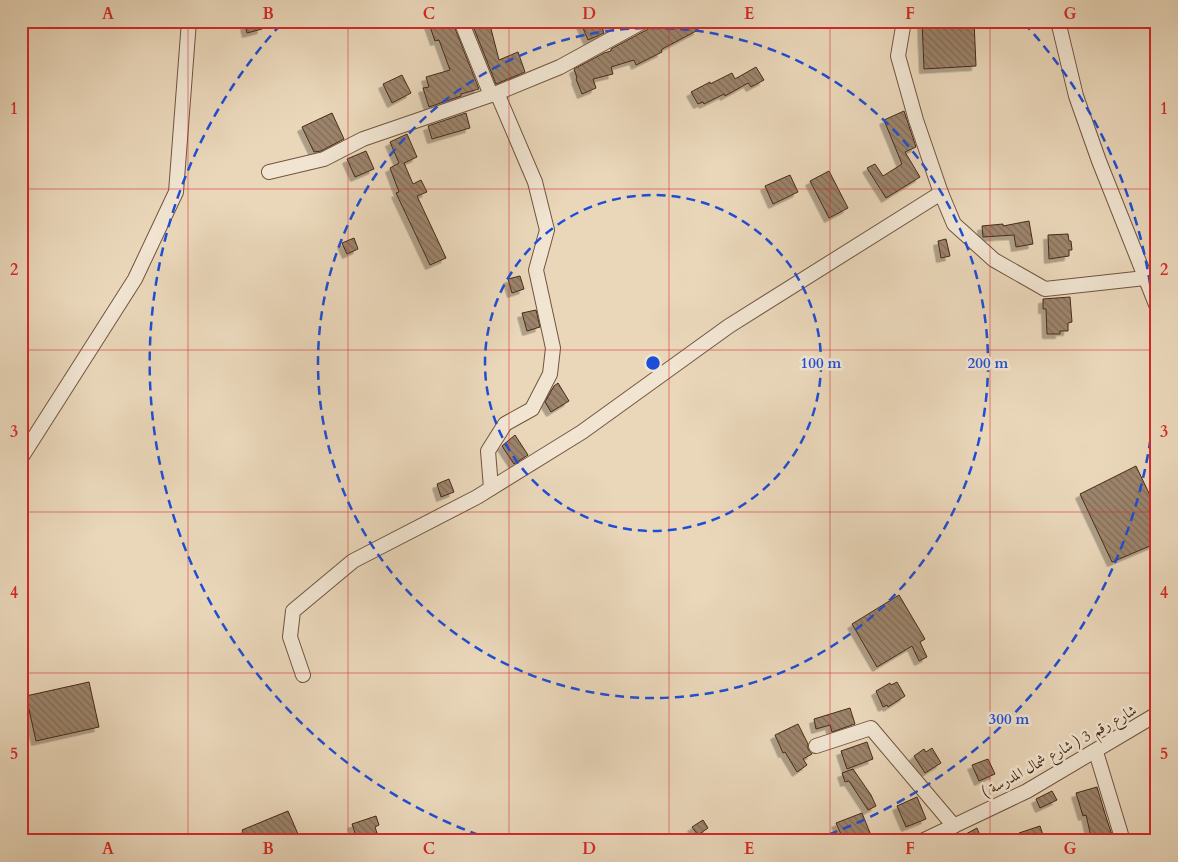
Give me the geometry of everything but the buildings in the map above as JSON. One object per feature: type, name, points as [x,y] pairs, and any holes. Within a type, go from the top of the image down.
[{"type":"street","points":[[21,458],[135,280],[176,192],[189,21]]},
{"type":"street","points":[[461,21],[535,182],[547,230],[536,270],[553,348],[550,374],[532,409],[505,424],[488,451],[491,488]]},
{"type":"street","points":[[269,172],[324,159],[363,139],[494,94],[560,67],[644,21]]},
{"type":"street","points":[[904,21],[898,56],[916,120],[941,193],[954,224],[994,260],[1044,289],[1145,278]]},
{"type":"street","points":[[1058,21],[1076,96],[1099,161],[1157,306]]},
{"type":"street","points":[[302,675],[290,637],[293,612],[353,562],[477,497],[582,432],[729,326],[941,193]]},
{"type":"street","name":"شارع رقم 3 ( شارع شمال المدرسة )","points":[[922,841],[1027,791],[1096,752],[1157,714]]},
{"type":"street","points":[[816,746],[871,728],[954,826]]},
{"type":"street","points":[[1096,752],[1123,841]]}]
